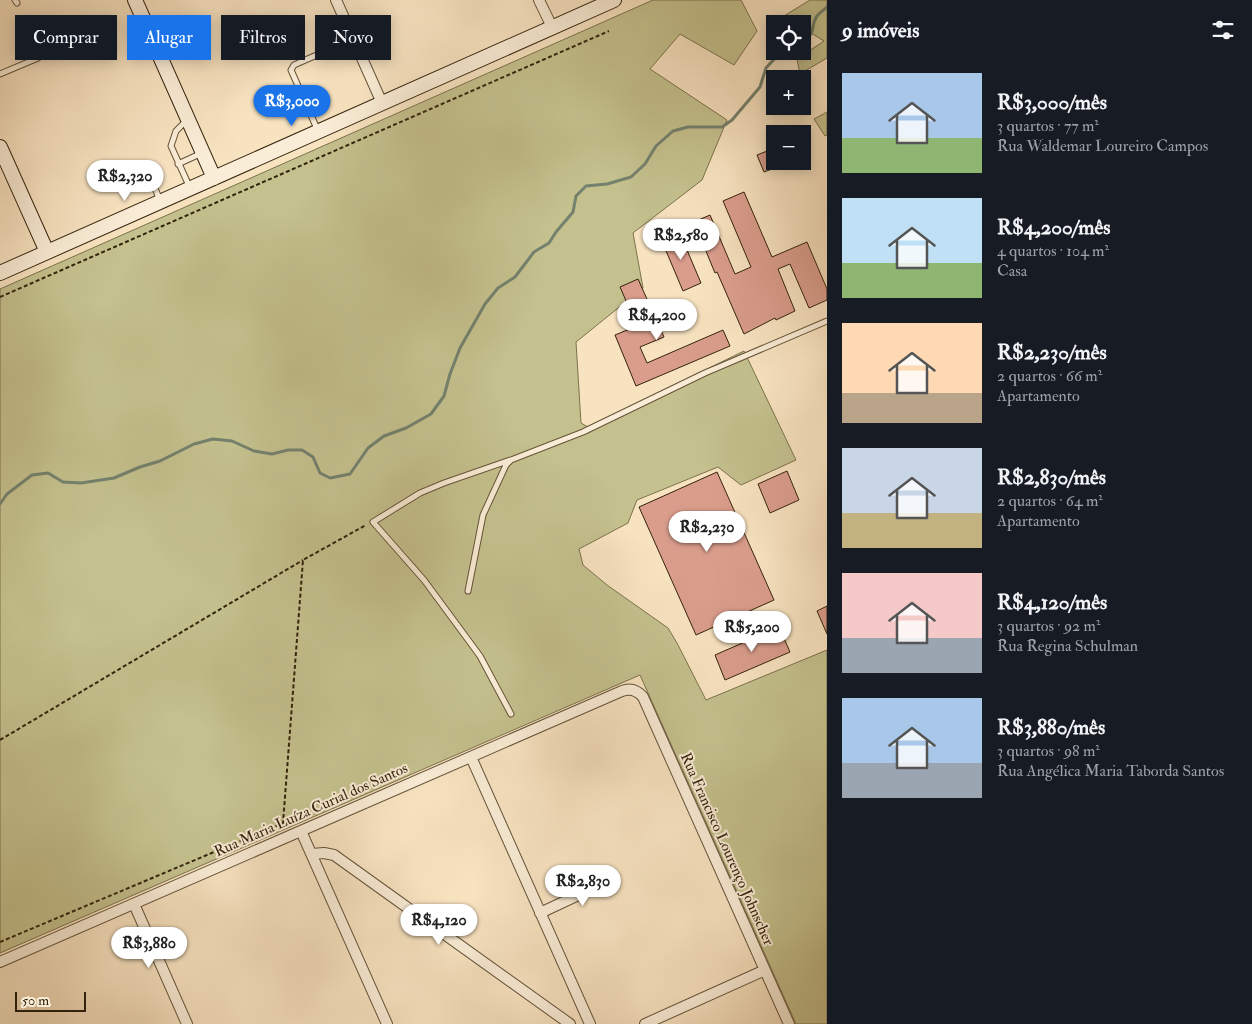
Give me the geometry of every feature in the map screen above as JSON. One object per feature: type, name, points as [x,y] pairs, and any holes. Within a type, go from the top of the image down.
[{"type":"main road","points":[[135,0],[214,178]]},
{"type":"main road","points":[[0,273],[614,0]]},
{"type":"main road","points":[[0,146],[47,252]]},
{"type":"street","points":[[336,0],[343,15]]},
{"type":"street","points":[[540,0],[552,28]]},
{"type":"street","points":[[363,60],[382,103]]},
{"type":"street","name":"Rua Maria Luíza Curial dos Santos","points":[[0,962],[622,691],[635,690]]},
{"type":"street","name":"Rua Francisco Lourenço Johnscher","points":[[635,690],[643,697],[789,1024]]},
{"type":"street","points":[[471,757],[590,1024]]},
{"type":"street","points":[[301,831],[387,1024]]},
{"type":"street","points":[[312,854],[324,852],[334,855],[570,1024]]},
{"type":"street","points":[[540,913],[604,883]]},
{"type":"street","points":[[134,904],[187,1024]]},
{"type":"street","points":[[645,1024],[765,970]]},
{"type":"lane","points":[[315,55],[294,65],[291,70],[318,131]]},
{"type":"lane","points":[[0,74],[33,60]]},
{"type":"lane","points":[[188,120],[176,131],[170,146],[175,162],[190,188]]},
{"type":"lane","points":[[175,162],[202,153]]},
{"type":"lane","points":[[152,183],[161,201]]},
{"type":"lane","points":[[511,714],[480,656],[424,580],[373,522],[428,490],[583,432],[705,372],[827,320]]},
{"type":"lane","points":[[468,591],[483,515],[506,465],[511,460]]},
{"type":"path","points":[[0,297],[609,31]]},
{"type":"path","points":[[0,740],[303,560],[373,522]]},
{"type":"path","points":[[0,938],[1,942],[283,823],[303,560]]},
{"type":"shaded area","points":[[653,0],[741,0],[757,31],[734,65],[680,34],[650,69],[727,120],[702,180],[633,233],[643,288],[576,342],[581,423],[588,427],[744,351],[796,460],[741,485],[718,467],[637,500],[628,523],[579,549],[583,565],[607,585],[668,628],[706,700],[827,650],[827,1024],[796,1024],[640,675],[0,953],[0,289]]},
{"type":"shaded area","points":[[810,0],[827,0],[827,58],[807,70],[799,70],[797,60],[811,60],[811,50],[824,41],[811,33],[811,15],[786,15]]},
{"type":"shaded area","points":[[827,112],[827,135],[825,136],[814,119]]},
{"type":"building","points":[[766,152],[766,170],[769,170],[764,172],[757,155]]},
{"type":"building","points":[[744,192],[772,257],[807,242],[827,289],[827,300],[809,308],[790,264],[778,269],[795,311],[776,320],[775,318],[744,334],[717,272],[715,273],[694,222],[710,215],[735,274],[751,267],[723,201]]},
{"type":"building","points":[[679,231],[701,283],[683,291],[661,239]]},
{"type":"building","points":[[638,279],[664,337],[640,347],[647,363],[723,330],[730,346],[636,386],[615,335],[637,326],[620,287]]},
{"type":"building","points":[[787,471],[799,500],[770,513],[758,484]]},
{"type":"building","points":[[717,472],[774,600],[696,635],[639,507]]},
{"type":"building","points":[[827,606],[827,634],[817,611]]},
{"type":"building","points":[[779,627],[790,652],[725,680],[715,655]]},
{"type":"waterway","points":[[811,34],[817,16],[827,7]]},
{"type":"waterway","points":[[0,504],[7,494],[32,475],[48,473],[63,482],[81,483],[114,478],[160,461],[194,444],[213,439],[232,441],[254,451],[272,454],[288,450],[302,450],[313,457],[320,473],[330,478],[350,474],[368,448],[384,436],[406,428],[431,414],[444,396],[460,348],[485,304],[498,288],[515,277],[534,252],[549,243],[573,212],[576,196],[586,186],[607,184],[631,177],[645,164],[656,146],[673,131],[688,127],[722,127],[732,120],[760,87],[766,68],[773,60]]}]
